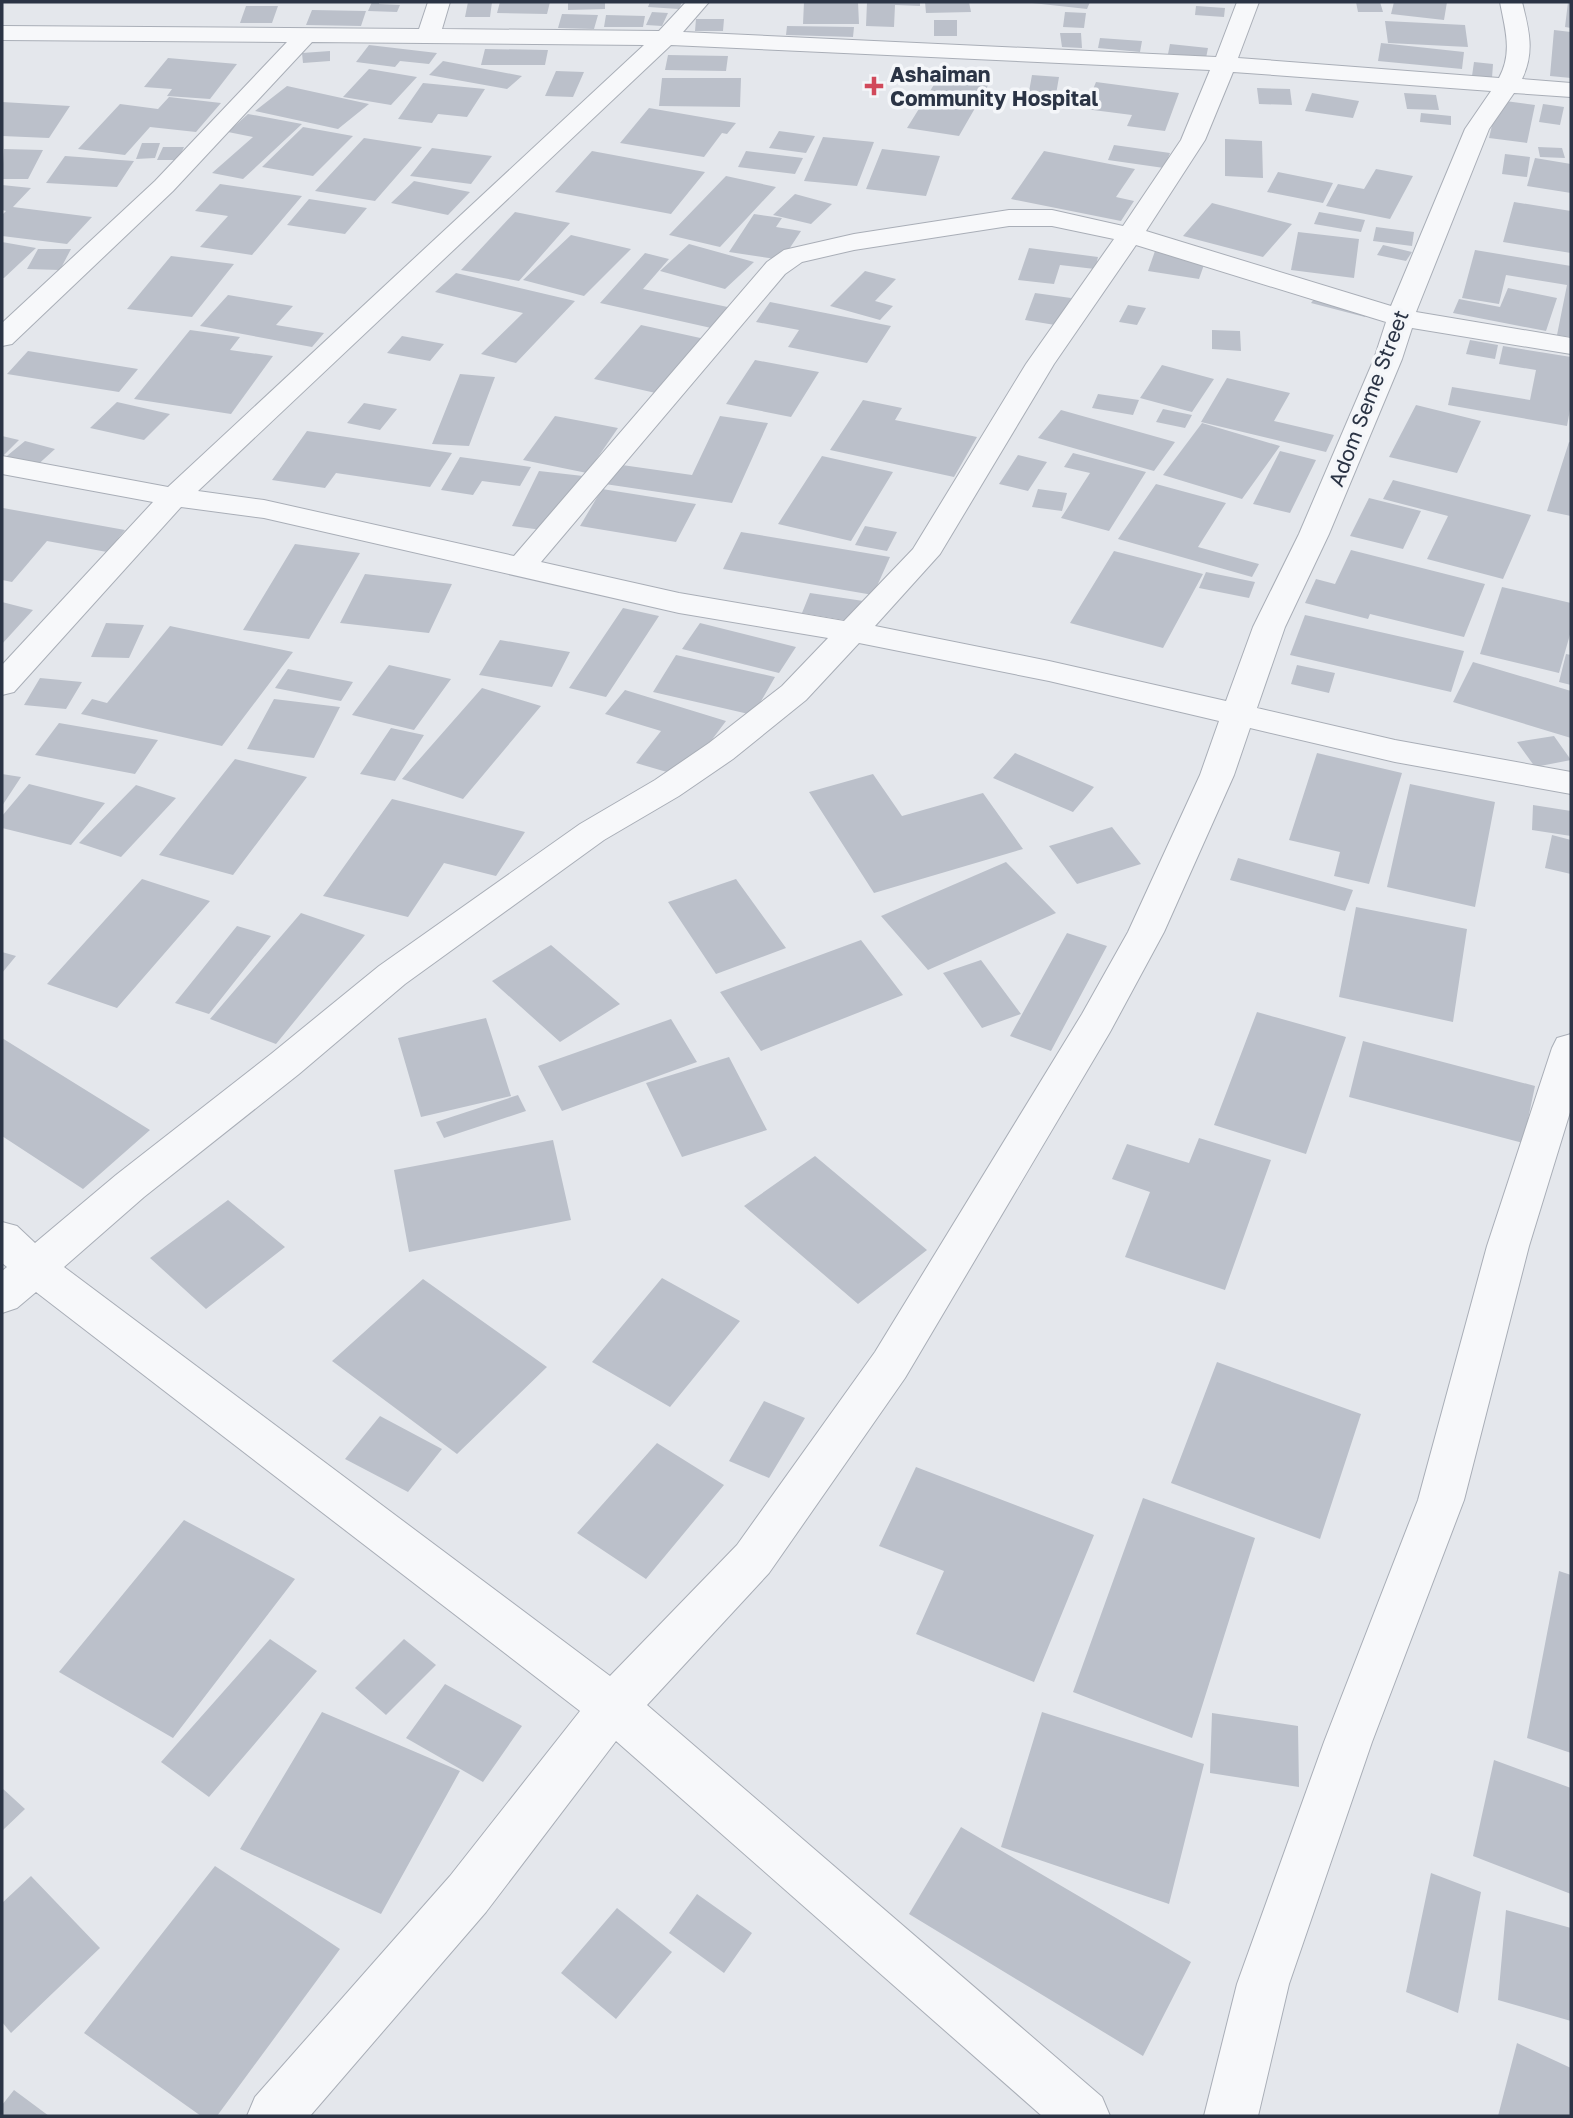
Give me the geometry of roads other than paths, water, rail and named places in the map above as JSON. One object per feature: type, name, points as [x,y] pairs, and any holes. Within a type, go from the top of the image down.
[{"type":"street","points":[[428,36],[439,2]]},
{"type":"street","points":[[2,685],[174,497],[665,38],[698,2]]},
{"type":"street","points":[[1083,2116],[613,1707],[13,1267],[130,1186],[285,1064],[392,975],[592,832],[667,788],[721,751],[794,693],[925,554],[1040,364],[1194,140],[1248,2]]},
{"type":"street","name":"Adom Seme Street","points":[[274,2116],[468,1894],[613,1707],[753,1559],[890,1365],[1097,1022],[1146,932],[1217,775],[1269,627],[1314,534],[1477,129],[1507,86],[1518,64],[1520,46],[1511,2]]},
{"type":"street","points":[[2,33],[186,23],[306,35],[665,38],[1224,64],[1571,90]]},
{"type":"street","points":[[2,338],[164,186],[306,35]]},
{"type":"street","points":[[522,567],[776,268],[793,256],[854,242],[1009,218],[1052,218],[1130,235],[1402,318],[1571,346]]},
{"type":"street","points":[[2,465],[174,497],[264,509],[679,603],[853,632],[1049,671],[1395,751],[1571,783]]},
{"type":"street","points":[[1231,2116],[1263,1983],[1348,1742],[1441,1500],[1508,1246],[1563,1102],[1571,1048]]},
{"type":"place","name":"Ashaiman Community Hospital","points":[[874,86]]}]
